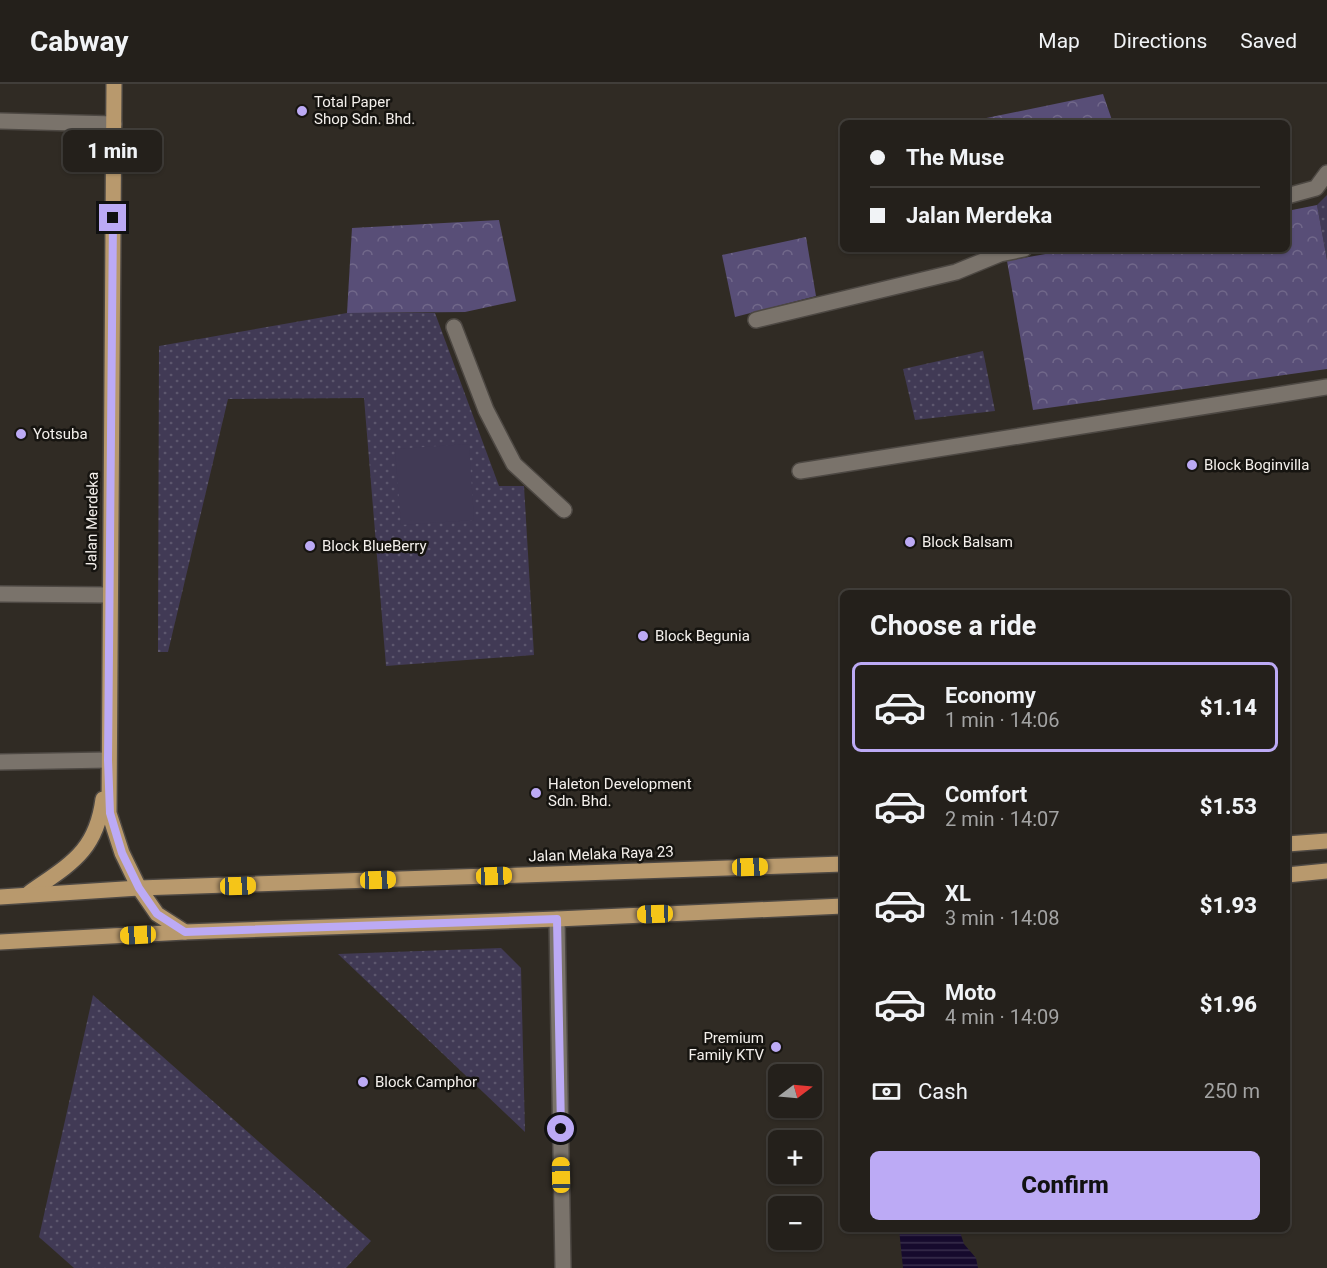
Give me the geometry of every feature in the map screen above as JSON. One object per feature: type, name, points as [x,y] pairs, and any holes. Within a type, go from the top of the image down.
[{"type":"main road","name":"Jalan Merdeka","points":[[114,84],[108,760],[110,813],[122,853],[139,888],[157,914],[185,932]]},
{"type":"main road","points":[[28,894],[77,860],[93,837],[101,814],[108,760]]},
{"type":"main road","points":[[1290,844],[1327,841]]},
{"type":"main road","name":"Jalan Melaka Raya 23","points":[[0,897],[139,888],[840,864]]},
{"type":"main road","points":[[1290,875],[1327,871]]},
{"type":"main road","points":[[0,942],[185,932],[840,906]]},
{"type":"street","points":[[0,122],[114,124]]},
{"type":"street","points":[[1290,195],[1316,188],[1327,173]]},
{"type":"street","points":[[756,320],[956,272],[1010,252]]},
{"type":"street","points":[[454,327],[486,410],[514,464],[564,510]]},
{"type":"street","points":[[800,471],[1327,387]]},
{"type":"street","points":[[0,594],[109,595]]},
{"type":"street","points":[[0,762],[108,760]]},
{"type":"street","points":[[557,919],[563,1268]]},
{"type":"shaded area","points":[[1327,195],[1327,260],[1317,205]]},
{"type":"shaded area","points":[[347,313],[435,313],[499,486],[524,486],[534,655],[386,666],[364,398],[228,399],[168,652],[158,652],[159,346]]},
{"type":"shaded area","points":[[983,351],[995,411],[915,420],[903,369]]},
{"type":"shaded area","points":[[469,444],[474,520],[401,525],[395,449]]},
{"type":"shaded area","points":[[501,948],[521,968],[525,1132],[338,954]]},
{"type":"shaded area","points":[[93,995],[371,1241],[346,1268],[74,1268],[39,1237]]},
{"type":"shaded area","points":[[899,1232],[960,1232],[964,1244],[976,1258],[978,1268],[903,1268]]},
{"type":"green space","points":[[1103,94],[1112,120],[977,120]]},
{"type":"green space","points":[[1317,205],[1327,260],[1327,369],[1033,410],[1007,261],[1056,252],[1290,252],[1290,210]]},
{"type":"green space","points":[[499,220],[516,301],[465,312],[347,313],[352,228]]},
{"type":"green space","points":[[806,237],[816,296],[735,317],[722,255]]},
{"type":"place","name":"Total Paper Shop Sdn. Bhd.","points":[[302,111]]},
{"type":"place","name":"Yotsuba","points":[[21,434]]},
{"type":"place","name":"Block Boginvilla","points":[[1192,465]]},
{"type":"place","name":"Block Balsam","points":[[910,542]]},
{"type":"place","name":"Block BlueBerry","points":[[310,546]]},
{"type":"place","name":"Block Begunia","points":[[643,636]]},
{"type":"place","name":"Haleton Development Sdn. Bhd.","points":[[536,793]]},
{"type":"place","name":"Premium Family KTV","points":[[776,1047]]},
{"type":"place","name":"Block Camphor","points":[[363,1082]]},
{"type":"route","points":[[113,218],[108,760],[110,813],[122,853],[139,888],[157,914],[185,932],[557,919],[561,1129]]}]
